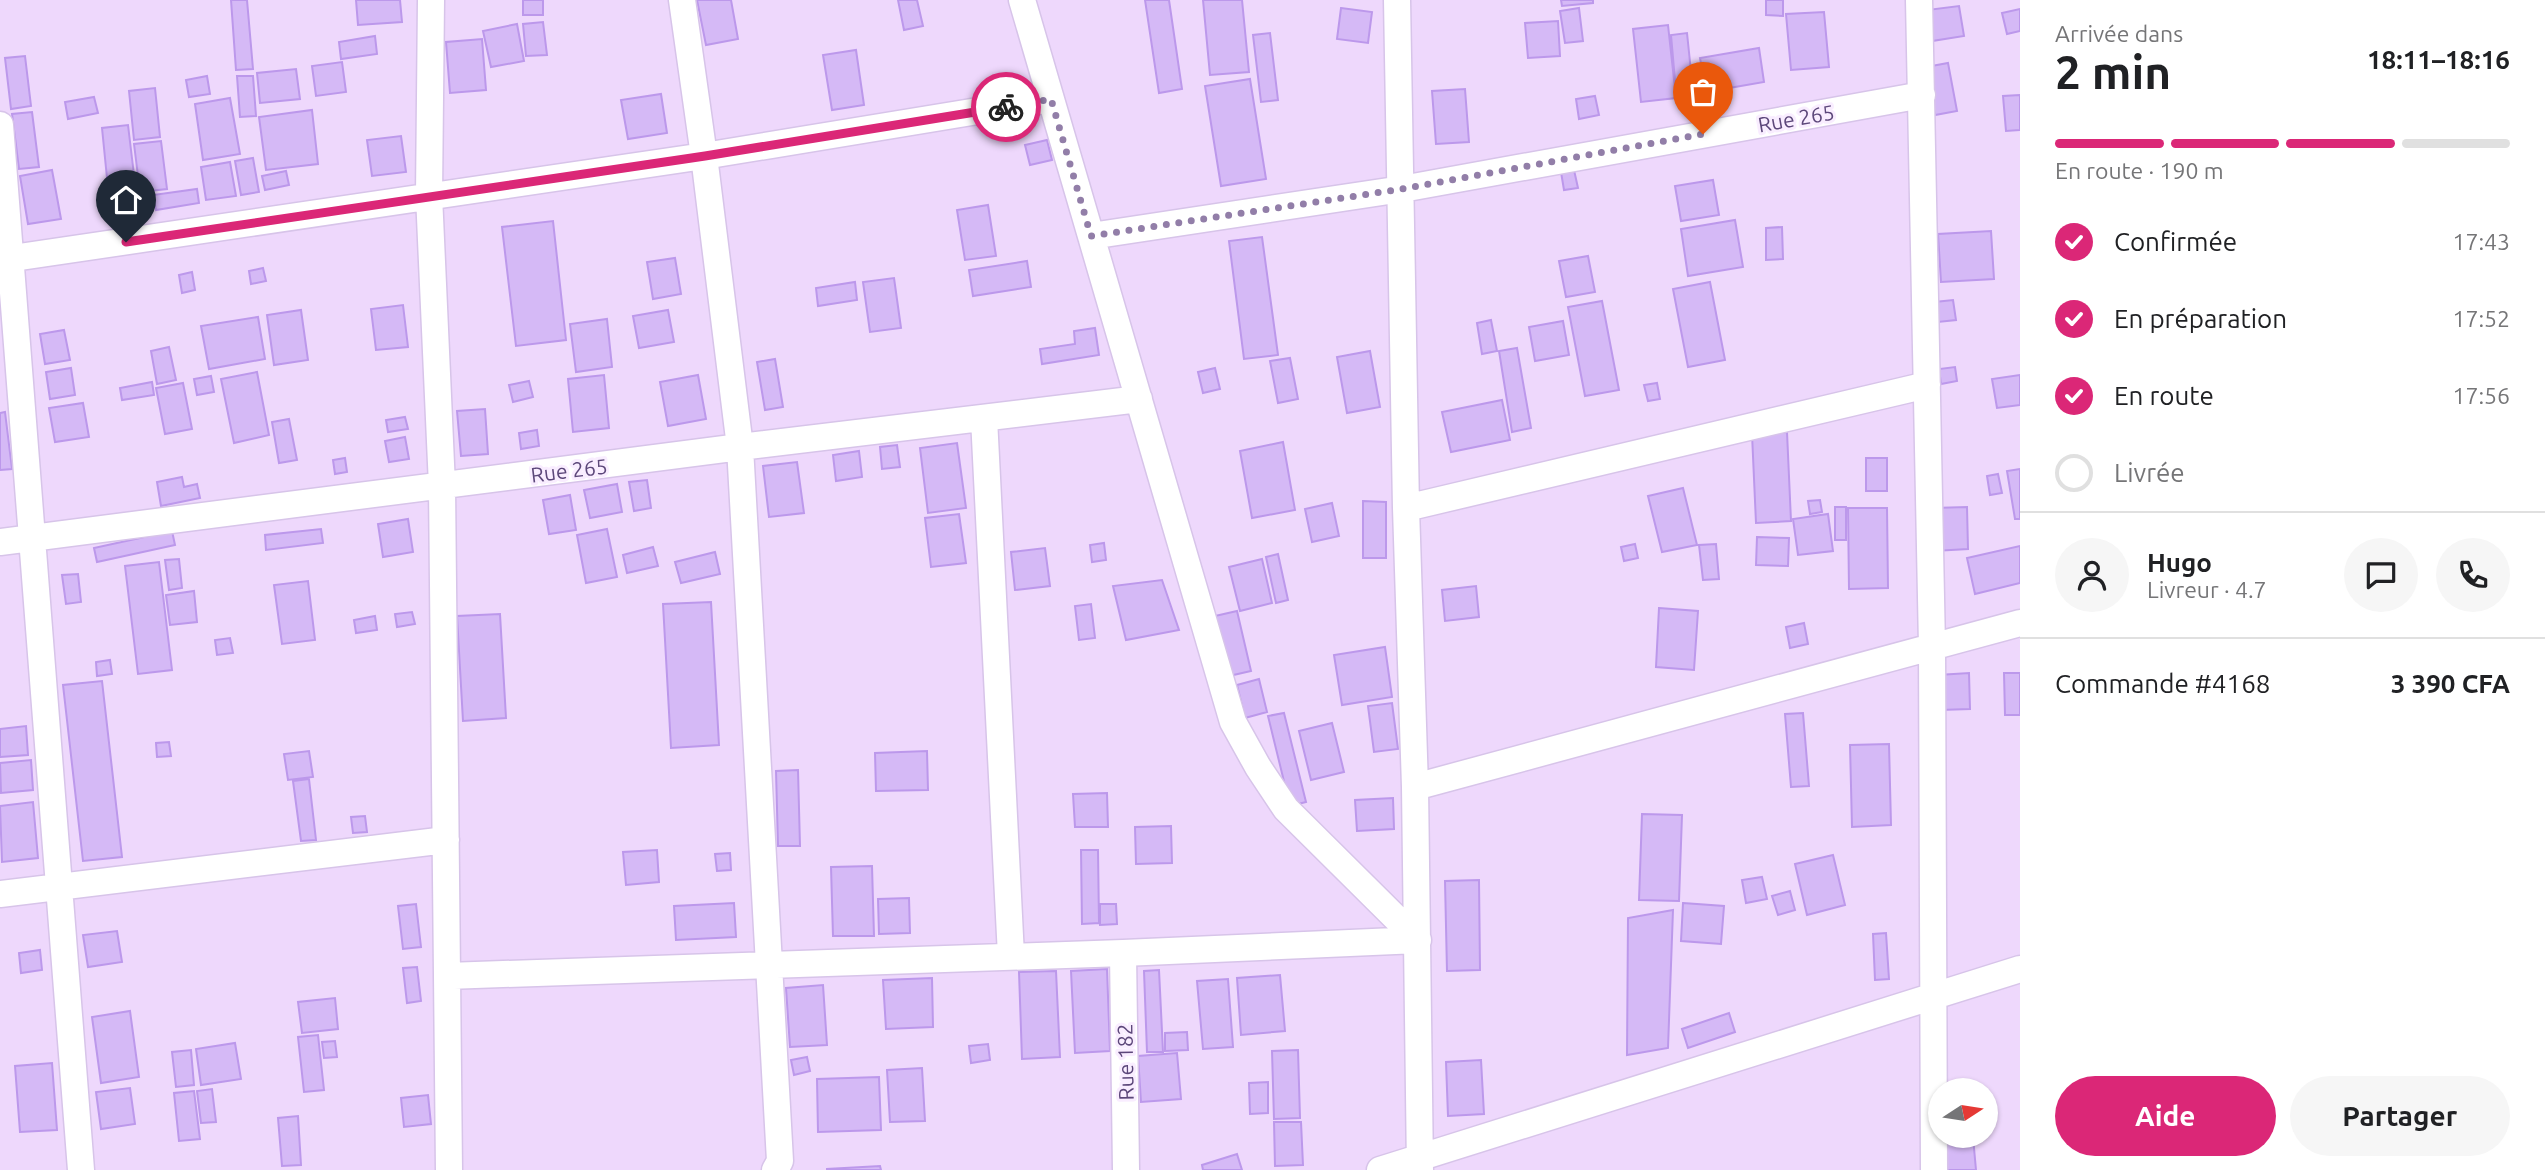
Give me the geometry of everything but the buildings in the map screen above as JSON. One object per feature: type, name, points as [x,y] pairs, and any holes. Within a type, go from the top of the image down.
[{"type":"street","points":[[431,0],[429,195],[442,486],[449,1170]]},
{"type":"street","points":[[682,0],[705,156],[740,447],[780,1161],[775,1170]]},
{"type":"street","points":[[1022,0],[1233,722],[1286,809],[1418,940]]},
{"type":"street","points":[[1397,0],[1406,508],[1415,787],[1420,1164]]},
{"type":"street","points":[[1919,0],[1932,647],[1934,1170]]},
{"type":"street","name":"Rue 265","points":[[1091,236],[1402,189],[1922,95]]},
{"type":"street","points":[[5,259],[705,156],[1051,99]]},
{"type":"street","points":[[0,125],[5,259],[32,537],[81,1170]]},
{"type":"street","points":[[1406,508],[1927,385]]},
{"type":"street","name":"Rue 265","points":[[0,542],[1139,399]]},
{"type":"street","points":[[984,418],[1011,956]]},
{"type":"street","points":[[1415,787],[2020,622]]},
{"type":"street","points":[[0,894],[446,840]]},
{"type":"street","points":[[447,975],[1123,953],[1418,940]]},
{"type":"street","name":"Rue 182","points":[[1123,953],[1126,1170]]},
{"type":"street","points":[[1380,1170],[1420,1164],[2020,969]]},
{"type":"shaded area","points":[[0,0],[2020,0],[2020,1170],[0,1170]]},
{"type":"way so far","points":[[1006,107],[1051,99],[1091,236],[1402,189],[1703,134]]},
{"type":"route","points":[[126,242],[705,156],[1006,107]]}]
